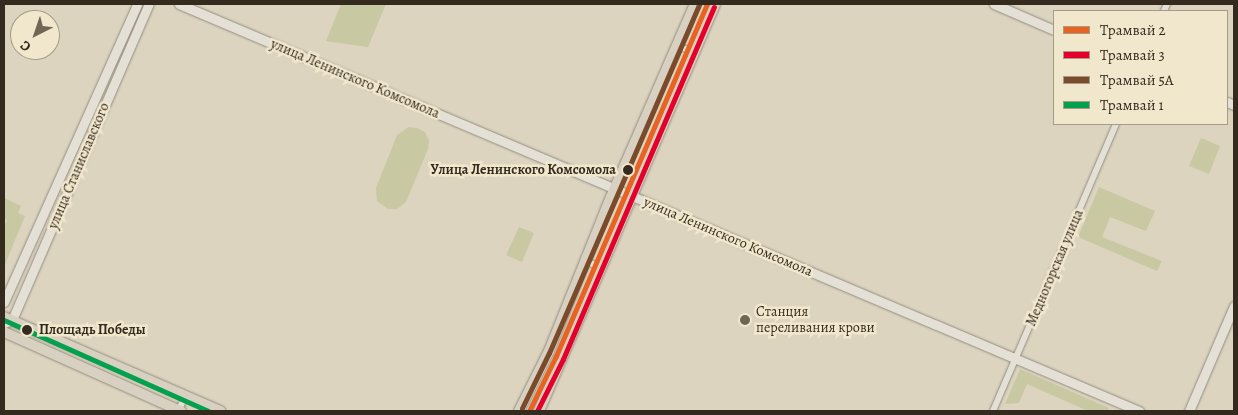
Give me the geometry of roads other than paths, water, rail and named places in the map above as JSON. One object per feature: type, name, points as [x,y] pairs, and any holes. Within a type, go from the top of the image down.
[{"type":"main road","points":[[519,411],[549,351],[615,189],[695,4]]},
{"type":"main road","points":[[539,411],[715,4]]},
{"type":"main road","points":[[7,320],[220,411]]},
{"type":"main road","points":[[4,332],[180,411]]},
{"type":"street","name":"улица Станиславского","points":[[4,302],[137,4]]},
{"type":"street","name":"улица Станиславского","points":[[7,320],[148,4]]},
{"type":"street","name":"улица Ленинского Комсомола","points":[[179,4],[1139,411]]},
{"type":"street","points":[[994,4],[1053,30]]},
{"type":"street","points":[[677,46],[694,52]]},
{"type":"street","name":"Медногорская улица","points":[[993,411],[1116,125]]},
{"type":"street","points":[[585,261],[602,268]]},
{"type":"street","points":[[579,276],[595,283]]},
{"type":"street","points":[[1190,411],[1234,306]]},
{"type":"street","points":[[561,321],[575,328]]},
{"type":"street","points":[[549,351],[562,358]]},
{"type":"street","points":[[89,371],[95,357]]},
{"type":"street","points":[[112,381],[118,367]]},
{"type":"street","points":[[180,411],[186,396]]},
{"type":"tram line","name":"5А","points":[[522,408],[549,353],[699,4]]},
{"type":"tram line","name":"2","points":[[529,411],[556,356],[707,4]]},
{"type":"tram line","name":"3","points":[[537,411],[563,359],[714,7]]},
{"type":"tram line","name":"1","points":[[4,320],[208,411]]},
{"type":"place","name":"Улица Ленинского Комсомола","points":[[628,170]]},
{"type":"place","name":"Станция переливания крови","points":[[745,320]]},
{"type":"place","name":"Площадь Победы","points":[[27,330]]}]
